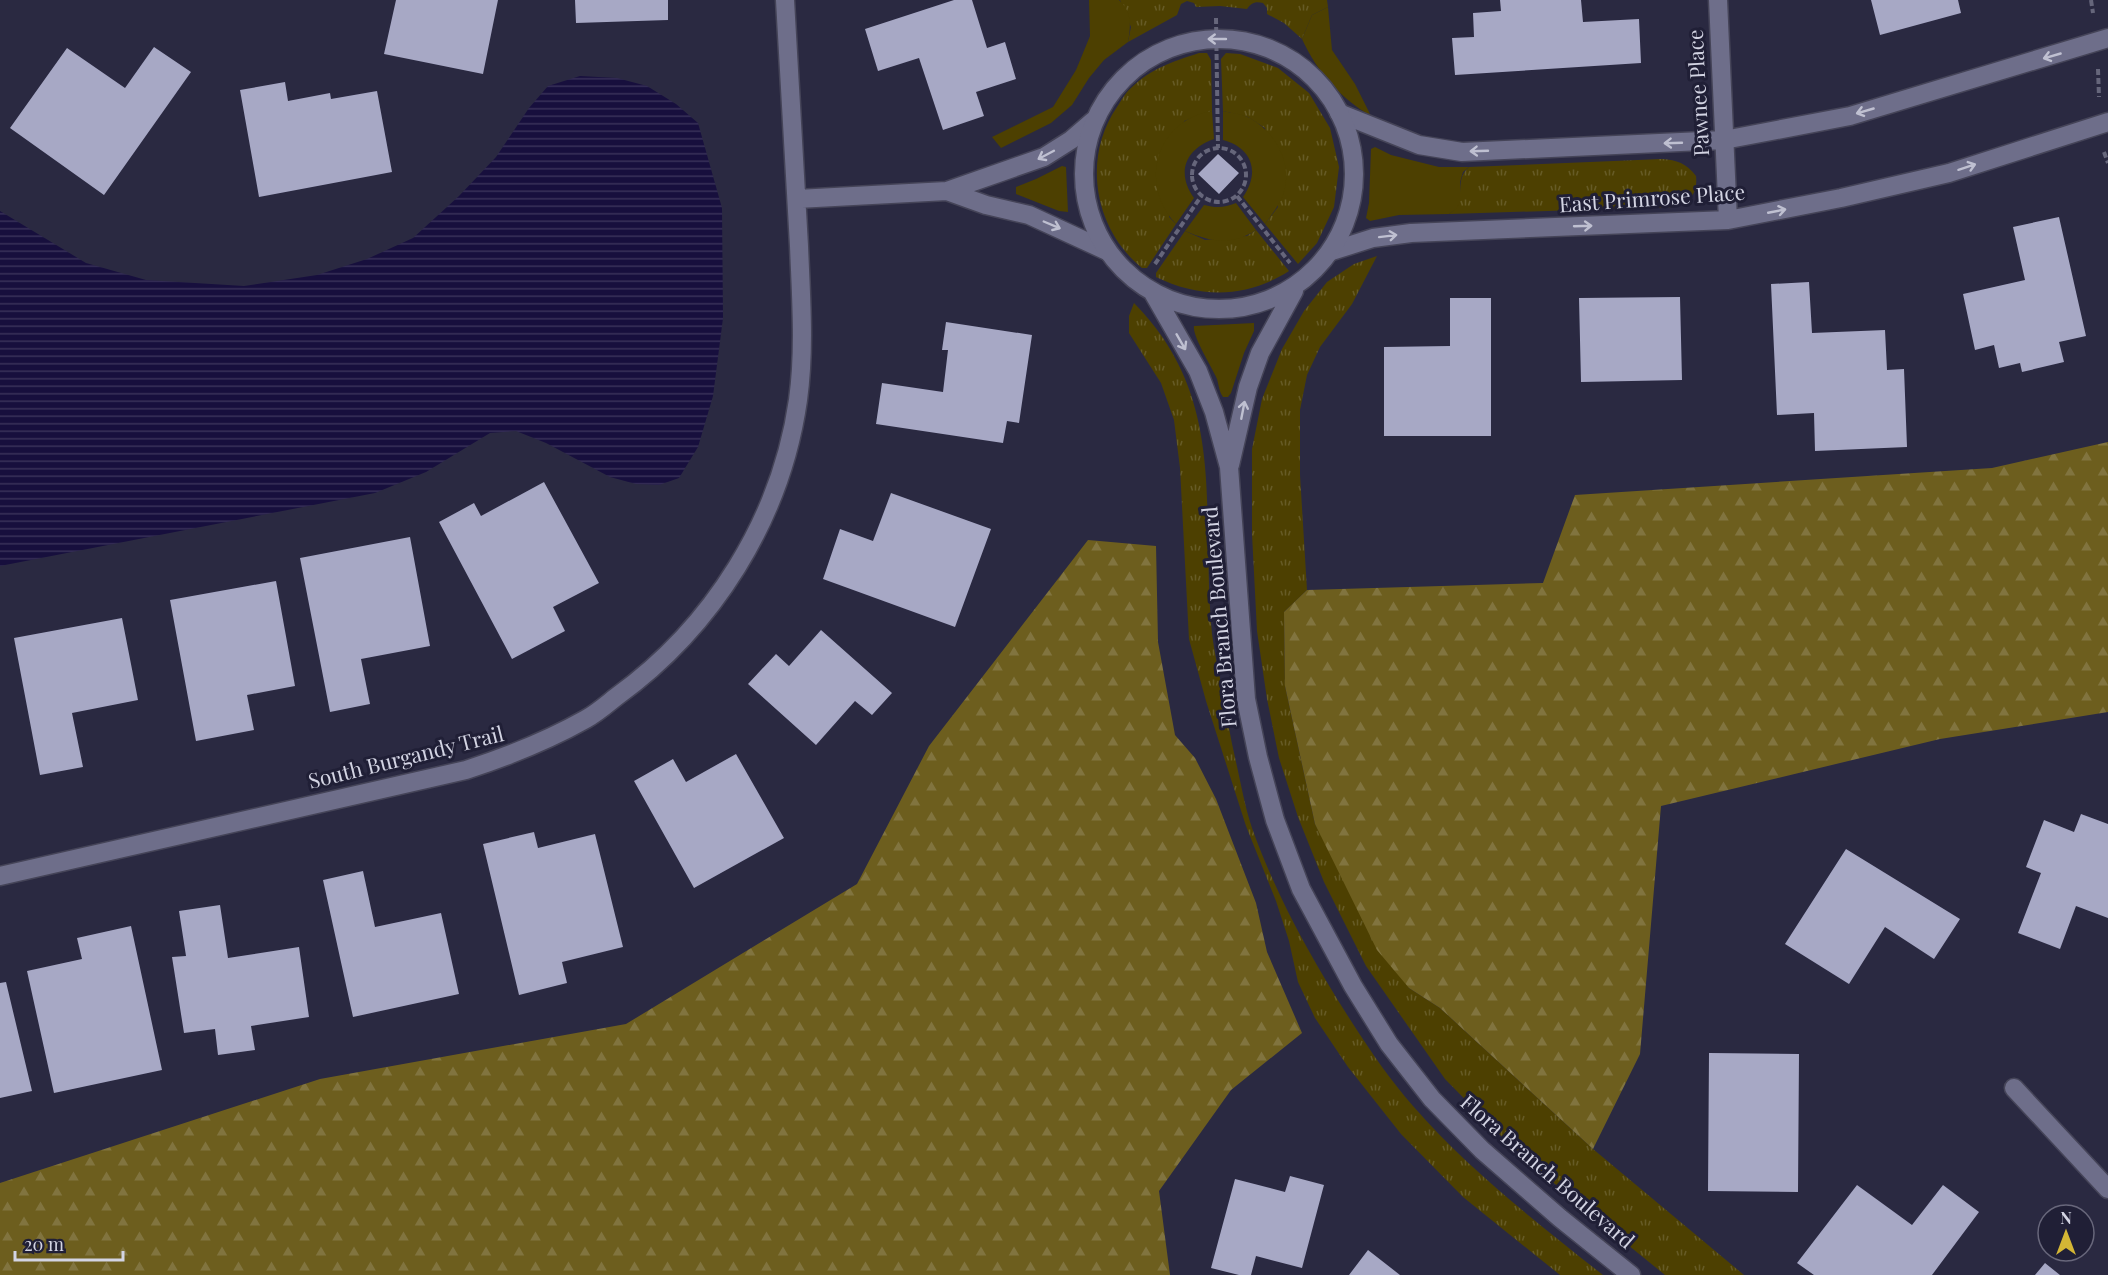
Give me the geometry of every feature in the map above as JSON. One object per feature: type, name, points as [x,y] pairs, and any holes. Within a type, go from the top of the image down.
[{"type":"street","name":"South Burgandy Trail","points":[[0,876],[466,770],[526,750],[588,718],[644,677],[689,633],[729,581],[762,520],[785,458],[798,400],[803,340],[785,0]]},
{"type":"street","name":"Pawnee Place","points":[[1718,0],[1728,220]]},
{"type":"street","name":"Flora Branch Boulevard","points":[[1216,38],[1246,41],[1275,51],[1301,66],[1323,87],[1339,113],[1349,139],[1353,167],[1352,195],[1345,223],[1332,251],[1319,269],[1299,287],[1265,303],[1208,308],[1179,302],[1151,282],[1122,268],[1107,251],[1091,221],[1083,188],[1084,154],[1093,121],[1105,98],[1122,78],[1142,61],[1165,49],[1190,40],[1216,38]]},
{"type":"street","points":[[1339,113],[1419,145],[1462,152],[1724,140],[1850,116],[2102,40]]},
{"type":"street","points":[[797,199],[947,191],[1044,157],[1071,140],[1093,121]]},
{"type":"street","name":"East Primrose Place","points":[[1332,251],[1373,238],[1411,233],[1728,220],[1841,198],[1948,173],[2104,123]]},
{"type":"street","points":[[947,191],[986,205],[1029,215],[1107,251]]},
{"type":"street","name":"Flora Branch Boulevard","points":[[1151,282],[1198,371],[1214,412],[1229,467],[1246,699],[1258,757],[1275,820],[1301,889],[1353,986],[1389,1044],[1432,1099],[1482,1150],[1560,1218],[1631,1275]]},
{"type":"street","name":"Flora Branch Boulevard","points":[[1229,467],[1248,387],[1260,353],[1299,287]]},
{"type":"street","points":[[2014,1088],[2108,1189]]},
{"type":"path","points":[[2091,0],[2102,40],[2104,151],[2108,163]]},
{"type":"path","points":[[1216,18],[1218,148]]},
{"type":"path","points":[[1218,148],[1234,152],[1245,166],[1246,174],[1245,183],[1237,196],[1219,202],[1202,195],[1193,179],[1193,170],[1202,155],[1218,148]]},
{"type":"path","points":[[1151,282],[1202,195]]},
{"type":"path","points":[[1237,196],[1299,287]]},
{"type":"green space","points":[[1089,0],[1119,0],[1130,19],[1128,42],[1104,60],[1072,105],[1051,123],[1001,148],[992,137],[1053,107],[1076,70],[1090,36]]},
{"type":"green space","points":[[1120,0],[1327,0],[1328,7],[1312,15],[1302,39],[1284,23],[1267,14],[1267,8],[1263,3],[1254,3],[1247,9],[1220,6],[1196,7],[1194,3],[1187,1],[1181,4],[1177,15],[1128,42],[1131,27]]},
{"type":"green space","points":[[1328,7],[1332,50],[1355,84],[1371,116],[1349,101],[1330,83],[1302,39],[1312,15]]},
{"type":"green space","points":[[1199,53],[1207,53],[1211,60],[1212,111],[1184,121],[1169,217],[1176,224],[1147,268],[1142,268],[1113,234],[1104,213],[1098,192],[1099,148],[1106,127],[1129,90],[1155,71]]},
{"type":"green space","points":[[1226,53],[1240,54],[1278,68],[1309,93],[1330,128],[1339,167],[1334,207],[1317,243],[1298,264],[1265,224],[1278,207],[1265,128],[1248,117],[1223,111],[1221,59]]},
{"type":"green space","points":[[1212,111],[1214,139],[1196,149],[1186,163],[1185,180],[1194,198],[1176,224],[1164,208],[1158,191],[1156,173],[1159,156],[1166,140],[1177,127],[1193,117]]},
{"type":"green space","points":[[1223,111],[1250,118],[1259,124],[1279,147],[1283,157],[1286,177],[1284,193],[1265,224],[1243,197],[1251,179],[1251,162],[1241,149],[1223,140]]},
{"type":"green space","points":[[1375,147],[1391,155],[1439,167],[1469,167],[1463,172],[1460,182],[1460,202],[1456,209],[1449,214],[1399,215],[1370,221],[1366,218],[1369,203],[1371,149]]},
{"type":"green space","points":[[1662,159],[1681,163],[1696,176],[1696,187],[1692,196],[1674,207],[1449,214],[1458,203],[1462,179],[1469,167]]},
{"type":"green space","points":[[1062,166],[1066,167],[1068,212],[1059,211],[1016,194],[1016,187]]},
{"type":"green space","points":[[1236,203],[1256,230],[1238,238],[1221,241],[1185,231],[1204,205],[1220,207]]},
{"type":"green space","points":[[1256,230],[1289,271],[1257,286],[1240,291],[1224,292],[1190,289],[1156,277],[1156,273],[1185,231],[1205,240],[1247,236]]},
{"type":"green space","points":[[1377,256],[1352,304],[1320,347],[1307,375],[1300,410],[1300,475],[1307,590],[1284,612],[1285,686],[1315,824],[1409,988],[1440,1008],[1593,1149],[1744,1275],[1665,1275],[1580,1206],[1504,1139],[1445,1079],[1366,966],[1324,882],[1298,817],[1279,758],[1257,631],[1252,534],[1252,449],[1262,399],[1282,349],[1304,311],[1327,282],[1354,264]]},
{"type":"green space","points":[[1134,303],[1164,340],[1185,379],[1198,418],[1204,460],[1209,589],[1215,653],[1247,812],[1284,904],[1310,953],[1353,1024],[1413,1106],[1480,1174],[1603,1275],[1560,1275],[1463,1197],[1401,1134],[1348,1067],[1315,1018],[1298,982],[1289,941],[1276,901],[1246,826],[1206,701],[1189,639],[1180,468],[1174,420],[1161,383],[1129,333],[1129,316]]},
{"type":"green space","points":[[1254,323],[1254,331],[1231,393],[1228,397],[1223,397],[1217,379],[1196,337],[1194,326]]},
{"type":"green space","points":[[2108,442],[2108,712],[1940,739],[1661,806],[1640,1054],[1593,1149],[1440,1008],[1409,988],[1377,950],[1315,824],[1285,686],[1284,612],[1307,590],[1543,583],[1575,495],[1992,468]]},
{"type":"green space","points":[[1088,540],[1156,546],[1158,642],[1175,735],[1195,758],[1216,799],[1256,903],[1267,952],[1302,1033],[1231,1090],[1159,1191],[1170,1275],[0,1275],[0,1183],[320,1079],[626,1024],[857,884],[929,746]]},
{"type":"shaded area","points":[[580,76],[617,78],[647,86],[676,104],[698,123],[722,208],[723,318],[713,396],[698,447],[679,478],[659,485],[636,484],[610,477],[546,443],[516,431],[490,433],[426,472],[375,493],[0,566],[0,211],[86,263],[146,280],[244,286],[317,275],[367,259],[413,238],[459,196],[496,157],[529,108],[548,86]]},
{"type":"building","points":[[396,0],[498,0],[483,74],[384,54]]},
{"type":"building","points":[[575,0],[668,0],[668,20],[576,23]]},
{"type":"building","points":[[954,0],[972,0],[987,48],[1005,42],[1016,79],[976,92],[984,116],[943,130],[919,58],[878,71],[865,29]]},
{"type":"building","points":[[1500,0],[1581,0],[1583,22],[1639,19],[1641,63],[1455,75],[1452,38],[1474,37],[1473,13],[1501,11]]},
{"type":"building","points":[[1871,0],[1958,0],[1961,13],[1880,35]]},
{"type":"building","points":[[154,47],[191,72],[104,195],[10,128],[67,48],[125,88]]},
{"type":"building","points":[[285,82],[288,101],[330,93],[331,99],[377,91],[392,172],[259,197],[240,90]]},
{"type":"building","points":[[1218,154],[1239,173],[1219,194],[1198,174]]},
{"type":"building","points":[[2059,217],[2086,336],[2059,342],[2064,362],[2022,372],[2020,363],[1999,368],[1994,345],[1975,350],[1963,294],[2025,280],[2013,227]]},
{"type":"building","points":[[1809,282],[1812,333],[1885,330],[1887,370],[1904,369],[1907,447],[1815,451],[1814,413],[1777,415],[1771,284]]},
{"type":"building","points":[[1680,297],[1682,380],[1581,382],[1579,298]]},
{"type":"building","points":[[1450,298],[1491,298],[1491,436],[1384,436],[1384,347],[1450,346]]},
{"type":"building","points":[[946,322],[1032,335],[1019,423],[1007,421],[1003,443],[876,424],[882,383],[943,392],[948,350],[942,350]]},
{"type":"building","points":[[544,482],[599,583],[553,607],[565,631],[512,659],[439,522],[474,503],[481,516]]},
{"type":"building","points":[[891,493],[991,529],[955,627],[823,579],[840,529],[873,541]]},
{"type":"building","points":[[410,537],[430,646],[361,659],[370,704],[330,712],[300,558]]},
{"type":"building","points":[[276,581],[295,686],[247,695],[254,730],[196,741],[170,600]]},
{"type":"building","points":[[122,618],[138,700],[72,713],[83,767],[40,775],[14,638]]},
{"type":"building","points":[[821,630],[892,693],[872,715],[855,701],[816,745],[748,684],[776,654],[789,666]]},
{"type":"building","points":[[736,754],[784,838],[694,888],[634,781],[673,759],[686,782]]},
{"type":"building","points":[[2081,814],[2108,824],[2108,918],[2076,906],[2060,949],[2018,933],[2041,873],[2026,867],[2044,820],[2074,832]]},
{"type":"building","points":[[534,832],[538,848],[595,834],[623,947],[562,962],[567,983],[519,995],[483,844]]},
{"type":"building","points":[[1846,849],[1960,919],[1934,959],[1885,927],[1849,984],[1785,944]]},
{"type":"building","points":[[363,871],[375,927],[441,913],[459,994],[353,1017],[323,880]]},
{"type":"building","points":[[220,905],[228,958],[299,947],[309,1017],[251,1026],[255,1050],[218,1055],[215,1029],[184,1033],[172,957],[186,956],[179,911]]},
{"type":"building","points":[[131,926],[162,1070],[54,1093],[27,971],[82,959],[77,938]]},
{"type":"building","points":[[6,982],[32,1091],[0,1098],[0,983]]},
{"type":"building","points":[[1709,1053],[1799,1054],[1798,1192],[1708,1191]]},
{"type":"building","points":[[1290,1176],[1324,1185],[1302,1268],[1256,1256],[1251,1275],[1239,1275],[1211,1268],[1235,1179],[1285,1192]]},
{"type":"building","points":[[1857,1185],[1912,1225],[1943,1185],[1979,1212],[1932,1275],[1814,1275],[1797,1263]]},
{"type":"building","points":[[1368,1250],[1400,1275],[1349,1275]]},
{"type":"building","points":[[2045,1263],[2060,1275],[2035,1275]]}]
